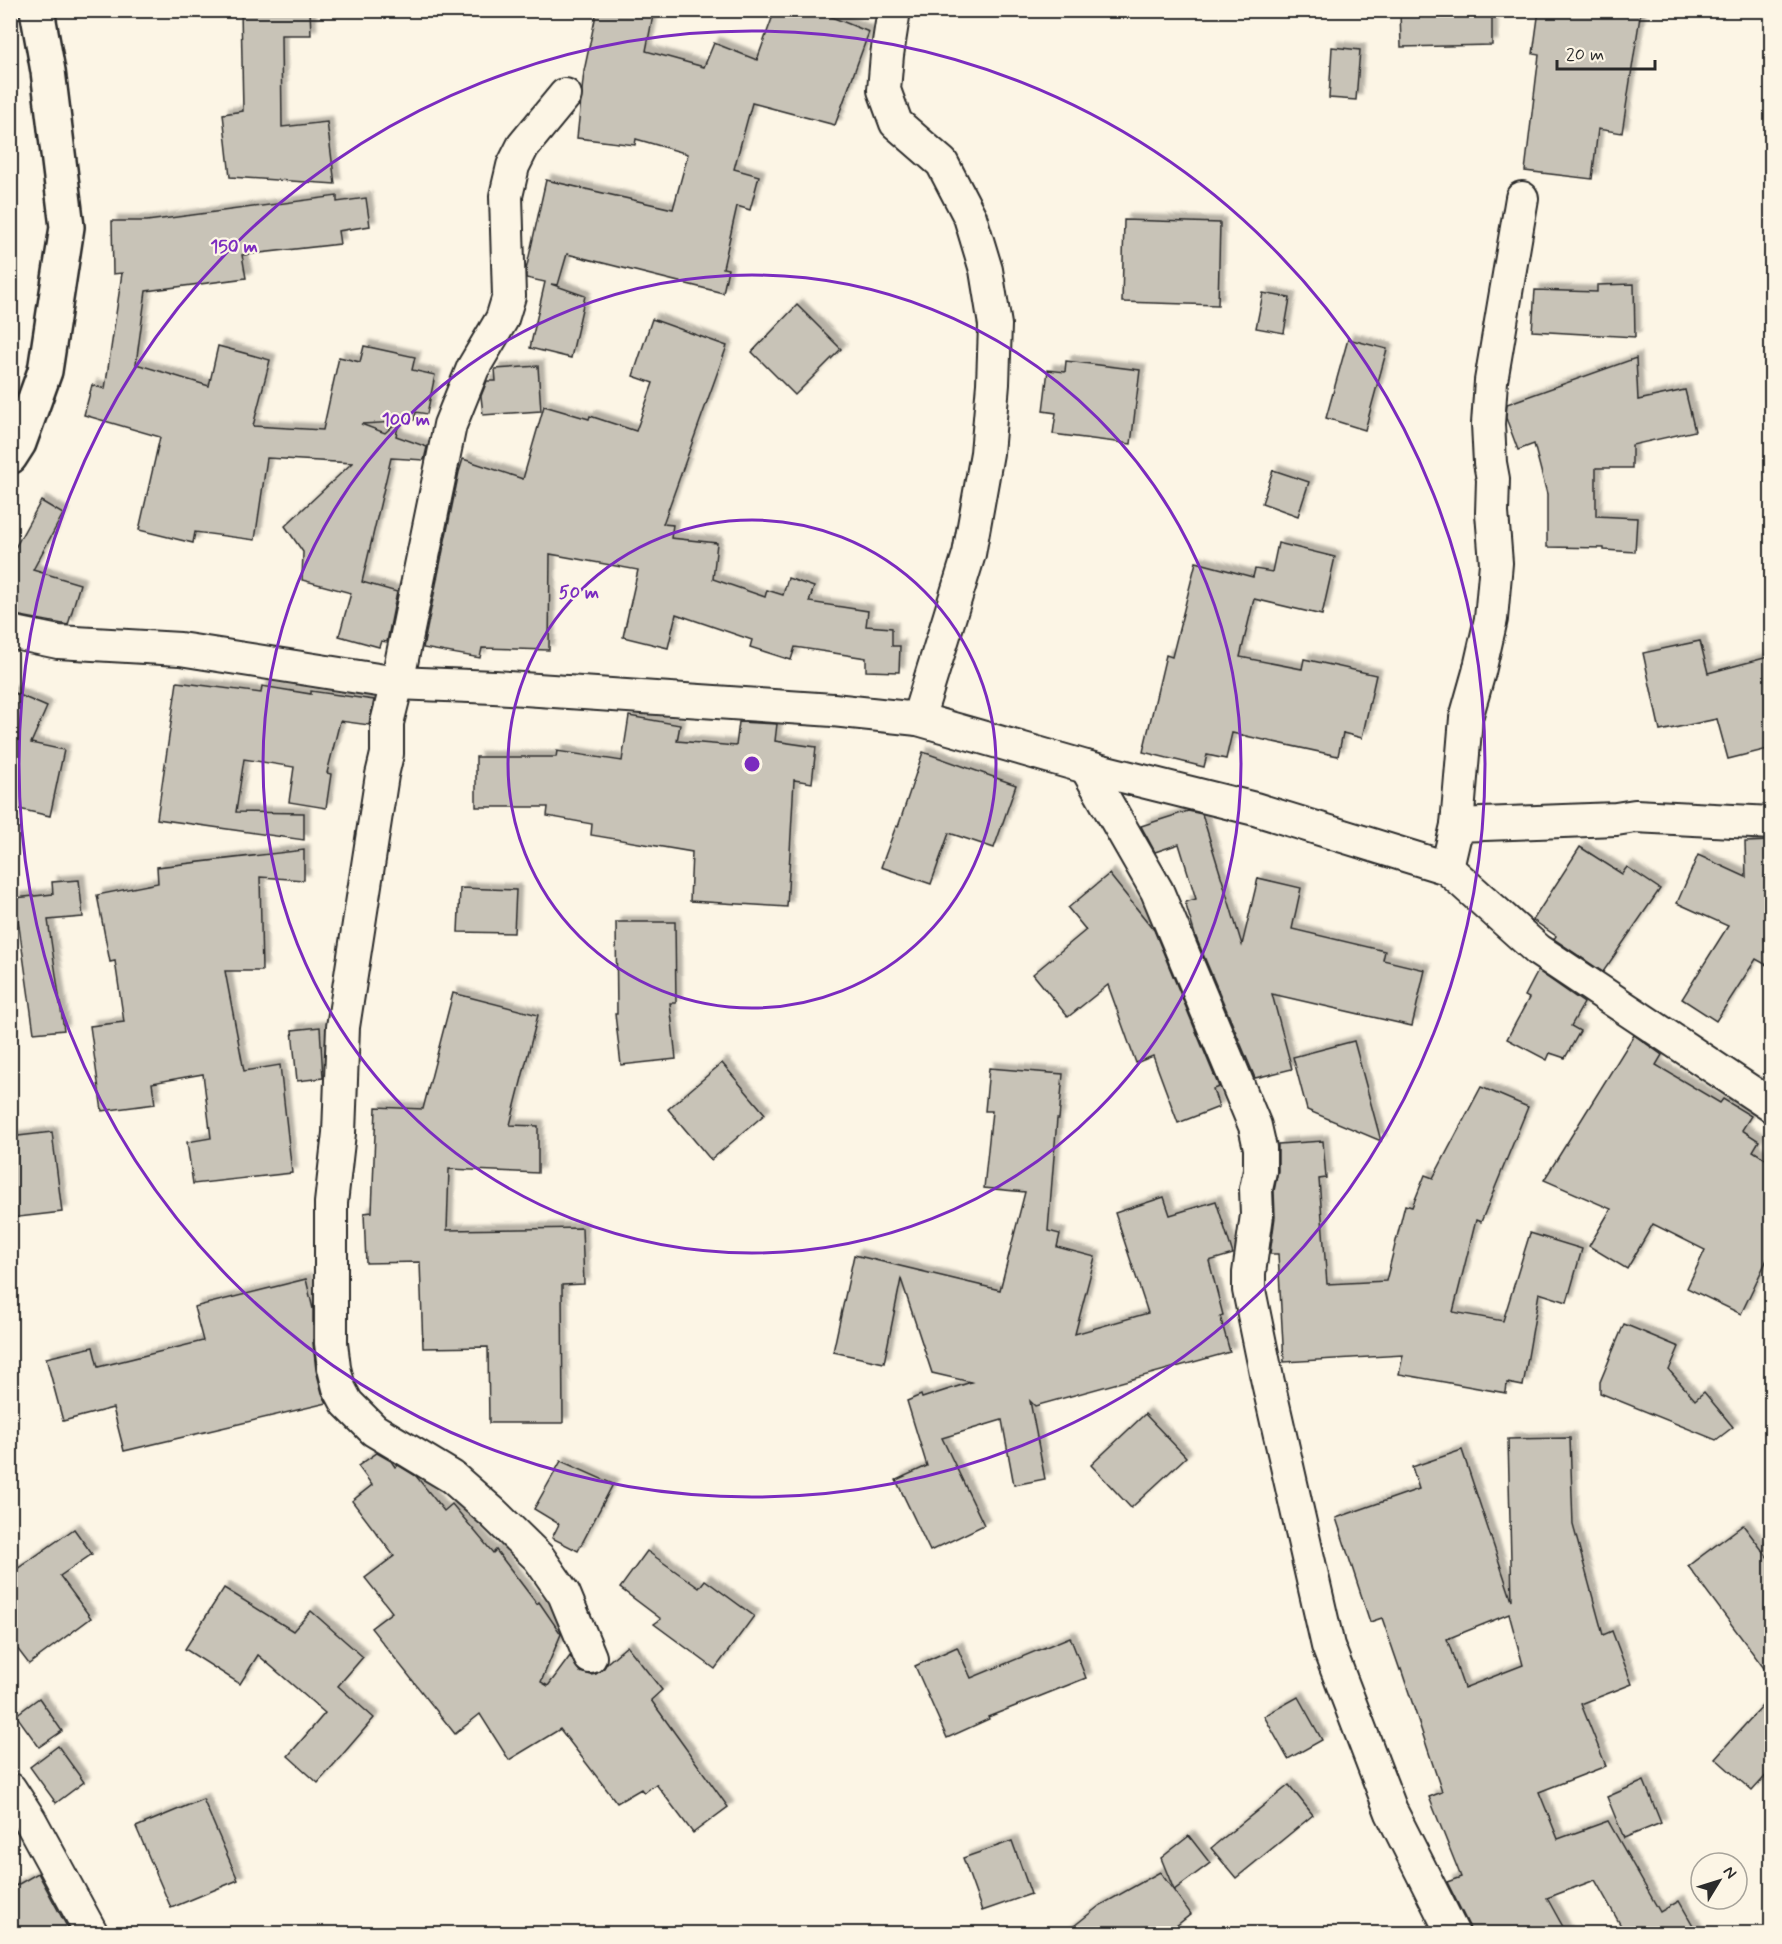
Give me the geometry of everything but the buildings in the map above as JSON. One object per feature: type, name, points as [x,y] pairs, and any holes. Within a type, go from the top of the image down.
[{"type":"main road","points":[[10,457],[19,443],[45,371],[66,227],[48,71],[37,10]]},
{"type":"street","points":[[894,10],[886,55],[884,90],[896,123],[942,163],[970,217],[986,270],[995,325],[987,453],[969,554],[918,719]]},
{"type":"street","points":[[565,95],[523,146],[513,166],[506,196],[509,296],[502,319],[473,368],[450,425],[387,723],[387,754],[343,1027],[339,1133],[331,1203],[331,1343],[339,1388],[348,1403],[374,1430],[452,1477],[539,1558],[564,1594],[590,1657]]},
{"type":"street","points":[[1447,868],[1457,825],[1466,718],[1491,619],[1496,563],[1492,513],[1493,479],[1488,424],[1491,381],[1522,198]]},
{"type":"street","points":[[10,632],[58,642],[180,650],[397,683],[494,687],[833,710],[918,719],[1086,767],[1255,809],[1447,868],[1538,950],[1772,1106]]},
{"type":"street","points":[[1086,767],[1157,891],[1255,1126],[1260,1148],[1260,1171],[1256,1189],[1257,1215],[1249,1273],[1249,1290],[1328,1646],[1392,1813],[1453,1934]]},
{"type":"street","points":[[1457,825],[1616,819],[1635,816],[1772,824]]},
{"type":"street","points":[[10,1789],[30,1820],[92,1934]]}]
